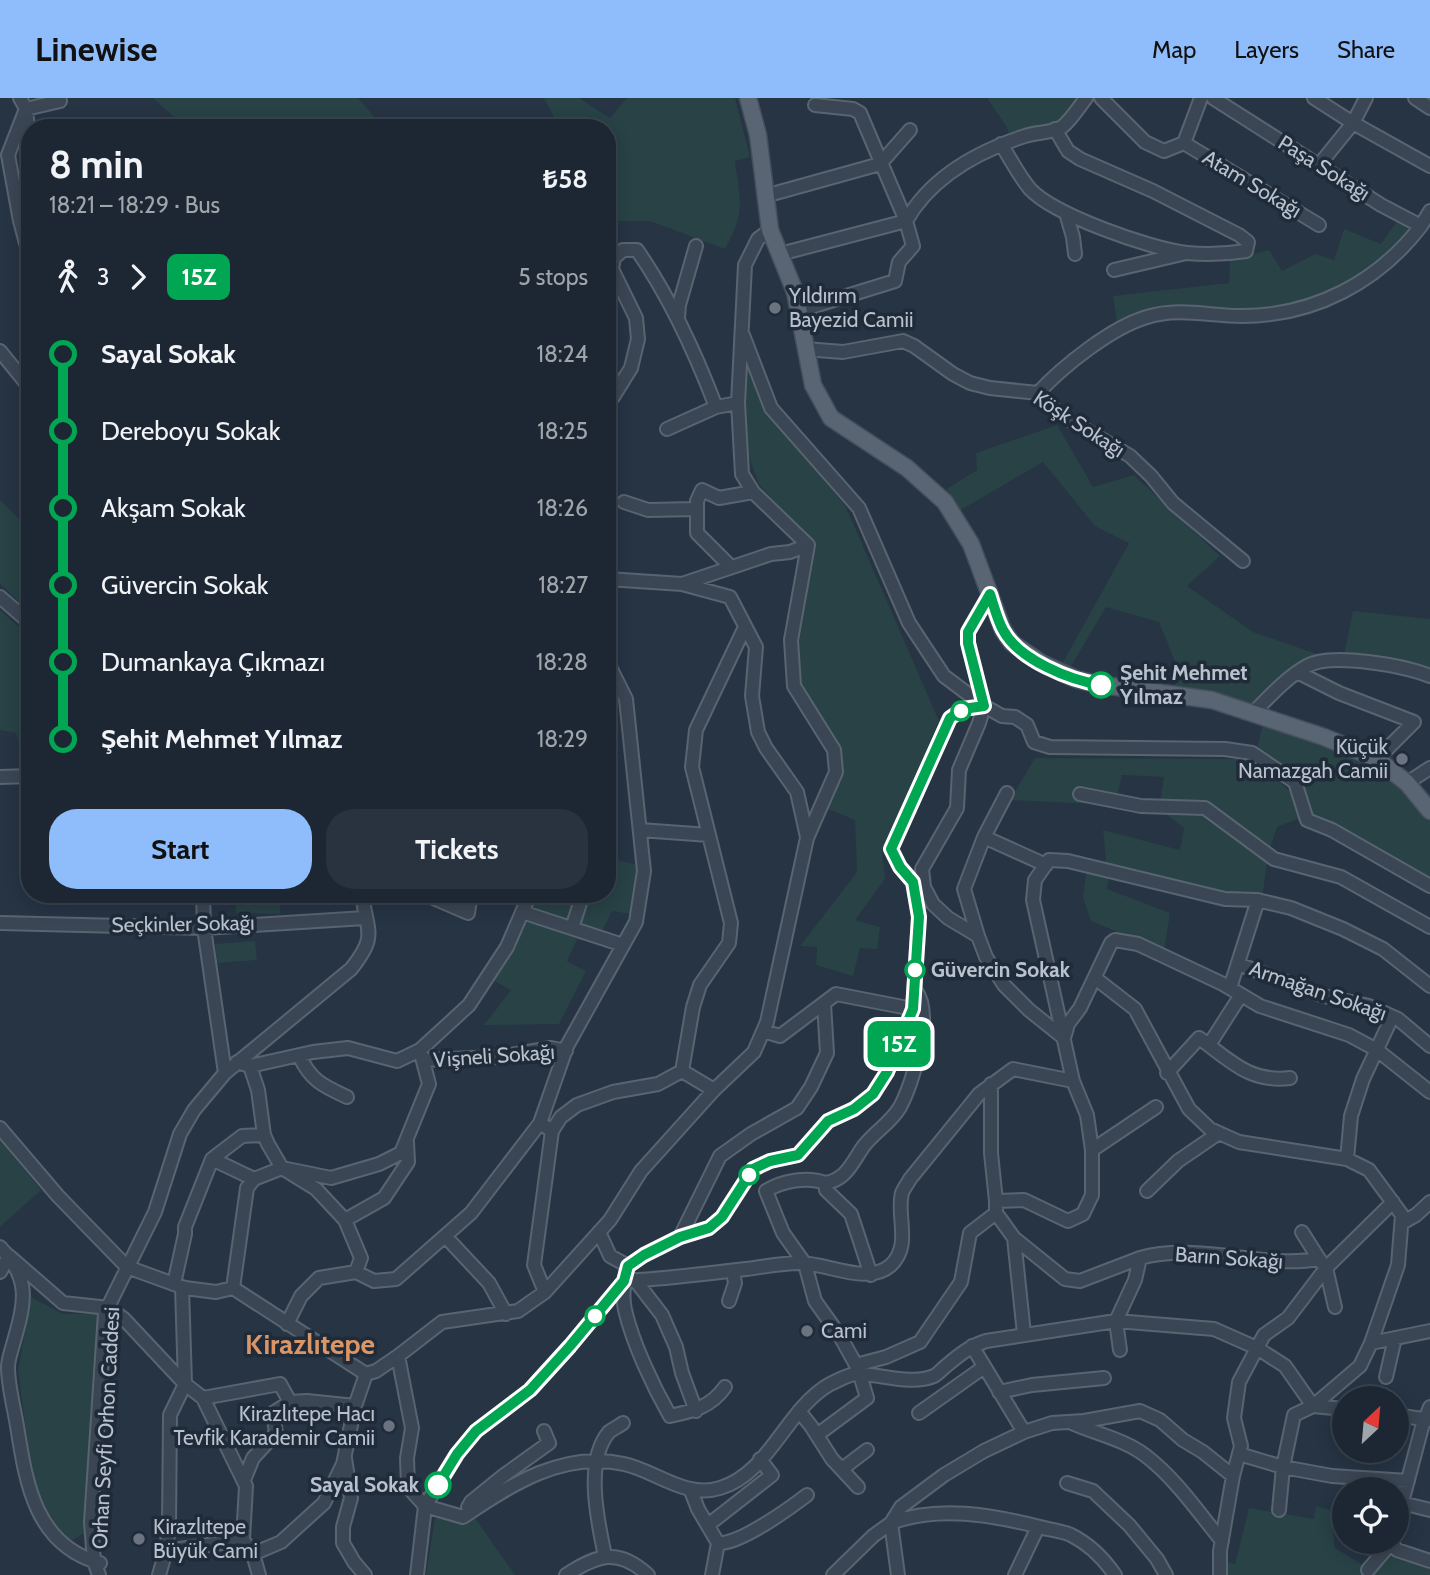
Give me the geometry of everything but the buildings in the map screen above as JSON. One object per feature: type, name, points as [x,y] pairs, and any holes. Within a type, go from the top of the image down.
[{"type":"main road","points":[[748,98],[758,135],[770,230],[795,292],[813,385],[831,418],[907,468],[945,502],[971,544],[1003,630],[1012,643],[1059,673],[1096,684],[1212,700],[1324,737],[1377,760],[1407,783],[1430,811]]},
{"type":"street","points":[[21,225],[8,155],[23,103],[60,101],[60,98]]},
{"type":"street","points":[[780,254],[906,221],[915,205],[949,173],[1001,144],[1061,128],[1086,98]]},
{"type":"street","points":[[1101,98],[1145,142],[1164,151],[1184,143],[1198,100]]},
{"type":"street","name":"Paşa Sokağı","points":[[1213,98],[1381,205],[1421,226]]},
{"type":"street","points":[[1314,98],[1430,166]]},
{"type":"street","points":[[1320,165],[1353,123],[1366,98]]},
{"type":"street","points":[[1415,98],[1430,108]]},
{"type":"street","points":[[798,311],[895,281],[899,262],[913,246],[906,221],[860,113],[853,109],[815,104]]},
{"type":"street","points":[[1055,129],[1068,151],[1080,159],[1153,191],[1239,234],[1248,242],[1246,251],[1226,254],[1186,253],[1114,270]]},
{"type":"street","points":[[765,196],[880,164],[910,130]]},
{"type":"street","name":"Atam Sokağı","points":[[1184,143],[1319,225]]},
{"type":"street","points":[[1001,144],[1030,188],[1050,205],[1114,232],[1186,253]]},
{"type":"street","points":[[1038,393],[1051,379],[1109,335],[1148,316],[1183,311],[1257,315],[1303,307],[1342,294],[1374,274],[1412,238],[1430,211]]},
{"type":"street","points":[[1066,212],[1075,254]]},
{"type":"street","points":[[770,230],[758,239],[745,265],[738,402],[742,474],[753,492],[807,545]]},
{"type":"street","points":[[678,318],[679,305],[696,246]]},
{"type":"street","points":[[616,256],[623,250],[637,250],[655,276],[678,318],[716,407]]},
{"type":"street","points":[[616,277],[636,318],[638,339],[631,368],[616,392]]},
{"type":"street","points":[[741,328],[771,408],[859,508],[909,623],[944,676],[984,706],[1002,716],[1015,717],[1027,725],[1034,742],[1050,747],[1225,749],[1252,753],[1295,782],[1307,820],[1332,830],[1430,886]]},
{"type":"street","name":"Köşk Sokağı","points":[[805,349],[843,352],[903,341],[915,346],[970,383],[1038,393],[1058,413],[1130,456],[1173,503],[1243,561]]},
{"type":"street","points":[[0,351],[21,377]]},
{"type":"street","points":[[667,429],[716,407],[738,402]]},
{"type":"street","points":[[732,567],[697,533],[697,501],[702,490],[719,498],[753,492]]},
{"type":"street","points":[[624,502],[648,510],[697,509]]},
{"type":"street","points":[[682,584],[771,554],[790,552],[807,545]]},
{"type":"street","points":[[0,1128],[58,1196],[127,1267],[178,1286],[216,1292],[233,1288],[366,1374],[376,1371],[398,1356],[442,1322],[517,1311],[545,1292],[610,1220],[641,1171],[715,1090],[754,1052],[767,1022],[807,838],[836,772],[834,750],[794,686],[791,640],[807,545]]},
{"type":"street","points":[[616,580],[682,584],[730,597],[756,647],[752,696],[758,732],[797,792],[807,838]]},
{"type":"street","points":[[628,1266],[680,1237],[709,1228],[722,1217],[753,1169],[770,1161],[798,1155],[828,1121],[854,1109],[873,1094],[887,1072],[913,1009],[922,869],[957,808],[959,770],[984,706],[968,643],[968,632],[990,594]]},
{"type":"street","points":[[0,597],[21,615]]},
{"type":"street","points":[[682,1071],[693,1007],[700,985],[729,943],[731,923],[692,767],[696,730],[745,627]]},
{"type":"street","points":[[1254,712],[1283,683],[1308,665],[1325,660],[1363,661],[1414,670],[1430,677]]},
{"type":"street","points":[[1298,673],[1339,693],[1414,722],[1377,760]]},
{"type":"street","points":[[287,1324],[301,1296],[319,1278],[356,1272],[374,1281],[396,1279],[471,1213],[540,1123],[565,1051],[636,922],[644,871],[626,699],[616,679]]},
{"type":"street","points":[[978,936],[948,918],[933,904],[900,867],[891,849],[950,718],[963,709],[984,706]]},
{"type":"street","points":[[1407,783],[1430,768]]},
{"type":"street","points":[[0,777],[21,776]]},
{"type":"street","points":[[1007,793],[984,838],[964,889],[986,957],[1003,985],[1028,1010],[1064,1038]]},
{"type":"street","points":[[1080,794],[1140,806],[1205,808],[1274,859],[1341,877],[1430,927]]},
{"type":"street","points":[[640,830],[709,835]]},
{"type":"street","points":[[984,838],[1046,865]]},
{"type":"street","points":[[463,1517],[515,1482],[554,1467],[597,1460],[625,1464],[691,1491],[720,1488],[751,1471],[807,1401],[830,1384],[920,1342],[961,1282],[970,1233],[996,1207],[1024,1200],[1068,1221],[1083,1214],[1093,1195],[1087,1115],[1073,1081],[1033,900],[1035,880],[1049,860],[1068,861],[1225,899],[1258,900],[1291,908],[1383,949],[1430,986]]},
{"type":"street","points":[[1209,1045],[1236,991],[1238,964],[1258,900]]},
{"type":"street","points":[[203,903],[204,928],[225,1073]]},
{"type":"street","name":"Orhan Seyfi Orhon Caddesi","points":[[99,1569],[97,1530],[111,1322],[109,1308],[155,1212],[186,1122],[206,1093],[225,1073],[244,1064],[351,969],[368,945],[370,934],[363,903]]},
{"type":"street","points":[[444,903],[467,913],[469,903]]},
{"type":"street","points":[[233,1288],[247,1188],[254,1179],[282,1168],[331,1178],[379,1164],[401,1153],[429,1084],[421,1055],[469,1005],[507,947],[526,903]]},
{"type":"street","points":[[572,928],[580,903]]},
{"type":"street","points":[[522,912],[624,945]]},
{"type":"street","name":"Seçkinler Sokağı","points":[[0,923],[204,928],[365,918]]},
{"type":"street","points":[[1064,1038],[1068,1024],[1080,1008],[1111,943],[1115,940],[1138,944],[1236,991],[1259,1006],[1349,1035],[1377,1050],[1430,1092]]},
{"type":"street","name":"Armağan Sokağı","points":[[1238,964],[1324,996],[1368,1006],[1392,1017],[1430,1046]]},
{"type":"street","points":[[1095,978],[1135,1009],[1167,1073],[1189,1109],[1210,1129],[1239,1142],[1347,1158],[1369,1170],[1402,1215],[1398,1265],[1371,1343],[1360,1366],[1313,1406],[1294,1415],[1283,1467],[1279,1510]]},
{"type":"street","points":[[817,1435],[867,1398],[858,1370],[840,1336],[815,1301],[805,1264],[783,1233],[766,1191],[775,1185],[805,1180],[825,1183],[836,1181],[899,1108],[915,1066],[924,1024],[921,999],[914,990]]},
{"type":"street","points":[[763,1031],[780,1036],[836,994],[913,1009]]},
{"type":"street","points":[[680,1237],[720,1156],[751,1134],[797,1108],[811,1087],[827,1053],[824,1003]]},
{"type":"street","points":[[1347,1158],[1351,1116],[1363,1079],[1392,1017]]},
{"type":"street","points":[[1167,1073],[1199,1038],[1251,1075],[1276,1080],[1290,1078]]},
{"type":"street","name":"Vişneli Sokağı","points":[[244,1064],[348,1048],[397,1061],[421,1055],[499,1056],[551,1048],[565,1051]]},
{"type":"street","points":[[299,1055],[315,1081],[347,1097]]},
{"type":"street","points":[[244,1064],[258,1090],[264,1135],[282,1168],[316,1189],[345,1220],[360,1258],[356,1272]]},
{"type":"street","points":[[417,1575],[425,1506],[457,1454],[476,1431],[530,1390],[629,1280],[805,1264],[871,1275],[890,1266],[897,1258],[903,1237],[902,1193],[910,1179],[979,1094],[1013,1069],[1073,1081]]},
{"type":"street","points":[[682,1071],[715,1090]]},
{"type":"street","points":[[545,1292],[534,1265],[552,1132],[561,1117],[578,1105],[613,1093],[658,1084],[682,1071]]},
{"type":"street","points":[[991,1084],[991,1153],[996,1207],[1014,1238],[1024,1334]]},
{"type":"street","points":[[1091,1150],[1156,1107]]},
{"type":"street","points":[[540,1123],[552,1132]]},
{"type":"street","points":[[1147,1191],[1178,1161],[1219,1133]]},
{"type":"street","points":[[159,1575],[166,1551],[169,1525],[170,1415],[185,1384],[178,1286],[184,1227],[212,1159],[242,1136],[264,1135]]},
{"type":"street","points":[[345,1220],[384,1198],[408,1162],[407,1139]]},
{"type":"street","points":[[212,1159],[254,1179]]},
{"type":"street","points":[[825,1183],[826,1189],[851,1214],[871,1275]]},
{"type":"street","points":[[1220,1575],[1222,1541],[1241,1446],[1234,1418],[1239,1382],[1264,1335],[1288,1318],[1323,1263],[1393,1202]]},
{"type":"street","points":[[1402,1223],[1430,1202]]},
{"type":"street","name":"Barın Sokağı","points":[[1302,1231],[1323,1263]]},
{"type":"street","points":[[599,1232],[610,1256],[628,1266]]},
{"type":"street","points":[[445,1236],[489,1283],[506,1314]]},
{"type":"street","name":"Barın Sokağı","points":[[1014,1238],[1065,1279],[1080,1281],[1158,1253],[1323,1263]]},
{"type":"street","points":[[0,1272],[4,1251]]},
{"type":"street","points":[[4,1251],[63,1303],[109,1308],[124,1319],[185,1384],[203,1398],[246,1486],[243,1540],[253,1554],[259,1575]]},
{"type":"street","points":[[4,1251],[22,1284],[24,1303],[4,1366],[26,1478],[48,1530],[63,1545],[99,1569]]},
{"type":"street","points":[[1120,1350],[1116,1321],[1135,1280],[1140,1258]]},
{"type":"street","points":[[1323,1263],[1335,1307]]},
{"type":"street","points":[[628,1266],[629,1280],[624,1308],[656,1392],[670,1416],[696,1411],[710,1404],[725,1387]]},
{"type":"street","points":[[729,1301],[735,1283],[733,1271]]},
{"type":"street","points":[[629,1280],[662,1315],[676,1347],[681,1373],[696,1411]]},
{"type":"street","points":[[99,1569],[91,1538],[104,1324],[105,1313],[109,1308]]},
{"type":"street","points":[[858,1370],[911,1379],[934,1376],[972,1346],[1024,1334],[1116,1321],[1214,1329],[1257,1348],[1285,1366],[1313,1406],[1332,1408]]},
{"type":"street","points":[[1371,1343],[1430,1331]]},
{"type":"street","points":[[1386,1377],[1395,1338]]},
{"type":"street","points":[[972,1346],[1024,1432]]},
{"type":"street","points":[[398,1356],[412,1428],[407,1458],[408,1488],[425,1506],[463,1517]]},
{"type":"street","points":[[919,1413],[984,1367]]},
{"type":"street","points":[[253,1554],[281,1542],[324,1503],[345,1457],[355,1406],[366,1374]]},
{"type":"street","points":[[999,1392],[1032,1385],[1104,1378]]},
{"type":"street","points":[[203,1398],[280,1384],[290,1402]]},
{"type":"street","points":[[244,1480],[253,1458],[276,1433],[273,1413],[290,1402],[355,1406]]},
{"type":"street","points":[[799,1411],[858,1487]]},
{"type":"street","points":[[898,1575],[891,1523],[901,1507],[944,1475],[984,1451],[1024,1432],[1052,1423],[1140,1411],[1160,1420],[1233,1476]]},
{"type":"street","points":[[1409,1415],[1428,1416],[1409,1478]]},
{"type":"street","points":[[1068,1422],[1121,1441],[1145,1455],[1179,1489],[1222,1541]]},
{"type":"street","points":[[605,1556],[596,1512],[597,1460],[609,1433],[623,1423]]},
{"type":"street","points":[[463,1517],[471,1502],[549,1443],[544,1431]]},
{"type":"street","points":[[842,1469],[866,1450]]},
{"type":"street","points":[[1239,1454],[1283,1467],[1347,1477]]},
{"type":"street","points":[[345,1457],[351,1498],[343,1527],[343,1543],[365,1575]]},
{"type":"street","points":[[708,1525],[772,1475],[760,1459]]},
{"type":"street","points":[[1067,1483],[1093,1491],[1129,1525],[1157,1559],[1166,1575]]},
{"type":"street","points":[[691,1491],[718,1543],[712,1575]]},
{"type":"street","points":[[718,1543],[726,1544],[743,1535],[807,1495]]},
{"type":"street","points":[[1409,1505],[1430,1510]]},
{"type":"street","points":[[833,1575],[873,1536],[891,1523],[910,1516],[942,1514],[1016,1520],[1070,1534],[1090,1548],[1115,1575]]},
{"type":"street","points":[[1015,1575],[1038,1527]]},
{"type":"street","points":[[63,1545],[79,1546],[91,1538]]},
{"type":"street","points":[[166,1551],[243,1540]]},
{"type":"street","points":[[1368,1570],[1381,1554]]},
{"type":"street","points":[[1409,1554],[1430,1561]]},
{"type":"street","points":[[566,1575],[586,1562],[605,1556],[621,1556],[648,1575]]},
{"type":"green space","points":[[153,98],[358,98],[376,119],[176,119]]},
{"type":"green space","points":[[544,98],[579,98],[610,118],[627,98],[735,98],[750,157],[735,161],[740,196],[739,215],[725,249],[650,221],[616,221],[616,119],[555,119]]},
{"type":"green space","points":[[987,98],[1089,98],[1062,132],[1014,145],[1006,126]]},
{"type":"green space","points":[[1397,221],[1412,230],[1386,255],[1353,281],[1303,302],[1243,310],[1156,308],[1117,322],[1113,296],[1229,283],[1230,260],[1269,250],[1282,271],[1315,254],[1334,260],[1344,229],[1381,244]]},
{"type":"green space","points":[[746,358],[762,406],[846,507],[939,721],[882,851],[885,879],[855,920],[880,927],[877,949],[860,948],[853,976],[816,965],[817,947],[800,946],[857,872],[855,820],[828,809],[840,771],[841,752],[799,685],[795,640],[812,543],[759,485],[746,448]]},
{"type":"green space","points":[[1057,425],[1093,487],[1134,475],[1220,556],[1187,586],[1253,632],[1320,655],[1289,673],[1251,703],[1175,687],[1178,669],[1159,622],[1106,607],[1070,668],[1062,664],[1129,543],[1095,526],[1043,462],[959,511],[947,489],[977,470],[976,453]]},
{"type":"green space","points":[[0,500],[21,521],[21,604],[0,584]]},
{"type":"green space","points":[[0,610],[21,629],[21,752],[16,733],[0,730]]},
{"type":"green space","points":[[1353,611],[1430,619],[1430,669],[1400,661],[1344,655]]},
{"type":"green space","points":[[1263,723],[1374,764],[1404,788],[1430,820],[1430,885],[1311,814],[1277,827],[1268,854],[1262,900],[1175,879],[1172,889],[1109,874],[1107,889],[1170,913],[1164,951],[1091,921],[1083,897],[1086,872],[1106,860],[1103,830],[1180,850],[1184,828],[1159,809],[1164,777],[1122,775],[1115,805],[1010,800],[1035,758],[1248,759],[1271,773],[1310,812],[1298,779],[1257,750]]},
{"type":"green space","points":[[616,860],[639,865],[631,914],[612,911],[596,944],[577,939],[567,961],[586,971],[559,1024],[484,1025],[511,990],[491,979],[530,903],[616,903]]},
{"type":"green space","points":[[236,903],[280,903],[280,914],[236,913]]},
{"type":"green space","points":[[255,941],[257,960],[217,963],[215,944]]},
{"type":"green space","points":[[0,1140],[41,1190],[0,1227]]},
{"type":"green space","points":[[31,1297],[63,1314],[101,1314],[85,1533],[72,1540],[58,1535],[40,1503],[28,1446],[18,1370]]},
{"type":"green space","points":[[1316,1506],[1330,1510],[1332,1554],[1345,1554],[1364,1566],[1390,1554],[1430,1564],[1430,1575],[1225,1575],[1226,1562],[1235,1564],[1249,1508],[1314,1519]]},
{"type":"green space","points":[[435,1518],[475,1518],[515,1575],[426,1575]]},
{"type":"bus line","name":"15Z","points":[[438,1485],[457,1454],[476,1431],[530,1390],[570,1346],[624,1281],[628,1266],[680,1237],[709,1228],[722,1217],[753,1169],[770,1161],[798,1155],[828,1121],[854,1109],[873,1094],[887,1072],[913,1009],[919,917],[913,882],[900,867],[891,849],[950,718],[963,709],[984,706],[968,643],[968,632],[990,594],[1003,630],[1012,643],[1059,673],[1101,685]]},
{"type":"place","name":"Yıldırım Bayezid Camii","points":[[775,308]]},
{"type":"place","name":"Şehit Mehmet Yılmaz","points":[[1101,685]]},
{"type":"place","name":"Küçük Namazgah Camii","points":[[1402,759]]},
{"type":"place","name":"Güvercin Sokak","points":[[915,970]]},
{"type":"place","name":"Cami","points":[[807,1331]]},
{"type":"place","name":"Kirazlıtepe Hacı Tevfik Karademir Camii","points":[[389,1426]]},
{"type":"place","name":"Sayal Sokak","points":[[438,1485]]},
{"type":"place","name":"Kirazlıtepe Büyük Cami","points":[[139,1539]]},
{"type":"district","name":"Kirazlıtepe","points":[[310,1344]]}]
